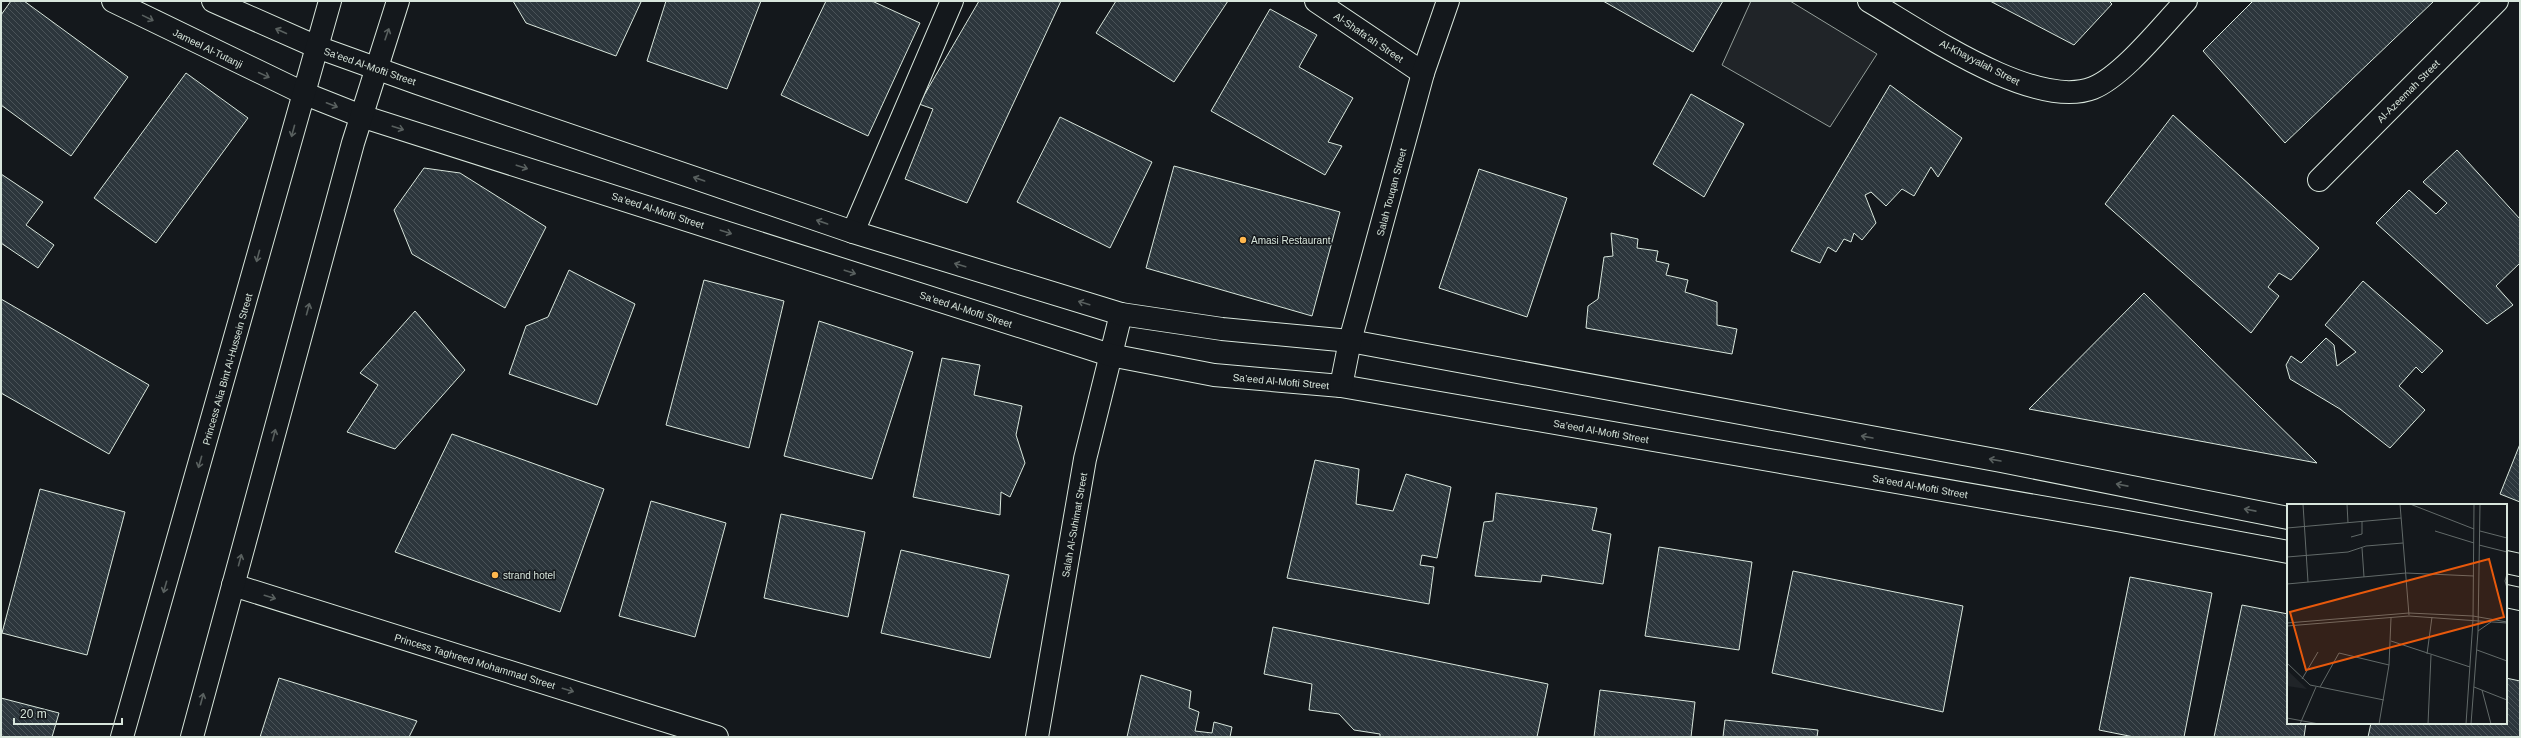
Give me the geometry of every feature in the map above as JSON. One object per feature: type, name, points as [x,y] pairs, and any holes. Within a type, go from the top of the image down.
[{"type":"street","name":"Jameel Al-Tutanji","points":[[113,1],[303,93]]},
{"type":"street","points":[[213,1],[317,47]]},
{"type":"street","name":"Princess Alia Bint Al-Hussein Street","points":[[122,737],[330,1]]},
{"type":"street","points":[[192,737],[361,116],[398,1]]},
{"type":"street","points":[[853,232],[882,161],[952,1]]},
{"type":"street","name":"Al-Shafa‘ah Street","points":[[1316,1],[1423,73]]},
{"type":"street","name":"Salah Touqan Street","points":[[1341,386],[1350,341],[1423,73],[1448,1]]},
{"type":"street","name":"Al-Khayyalah Street","points":[[1869,1],[1970,59],[2016,82],[2049,91],[2071,93],[2093,88],[2114,74],[2186,1]]},
{"type":"street","name":"Al-Azeemah Street","points":[[2319,180],[2497,1]]},
{"type":"street","name":"Sa’eed Al-Mofti Street","points":[[317,47],[853,232],[1121,314],[1222,329],[1350,341],[2001,461],[2287,518]]},
{"type":"street","name":"Sa’eed Al-Mofti Street","points":[[303,93],[361,116],[1110,355],[1214,375],[1341,386],[2122,521],[2287,552]]},
{"type":"street","name":"Salah Al-Suhimat Street","points":[[1037,737],[1085,459],[1121,314]]},
{"type":"street","points":[[2507,562],[2520,565]]},
{"type":"street","name":"Princess Taghreed Mohammad Street","points":[[233,585],[717,737]]},
{"type":"street","points":[[2507,596],[2520,599]]},
{"type":"shaded area","points":[[1751,1],[1790,1],[1877,54],[1830,127],[1722,65]]},
{"type":"building","points":[[11,1],[24,1],[128,77],[71,156],[1,105],[1,15]]},
{"type":"building","points":[[513,1],[641,2],[616,56],[526,23]]},
{"type":"building","points":[[666,1],[761,1],[727,89],[647,61]]},
{"type":"building","points":[[826,1],[872,1],[920,23],[868,136],[781,95]]},
{"type":"building","points":[[979,1],[1061,1],[967,203],[905,179],[933,109],[919,104]]},
{"type":"building","points":[[1116,1],[1228,1],[1174,82],[1096,33]]},
{"type":"building","points":[[1603,1],[1723,1],[1693,52]]},
{"type":"building","points":[[1990,1],[2109,1],[2112,4],[2074,45]]},
{"type":"building","points":[[2253,1],[2434,1],[2285,143],[2203,51]]},
{"type":"building","points":[[1270,9],[1317,35],[1299,67],[1353,98],[1328,142],[1342,146],[1325,175],[1211,111]]},
{"type":"building","points":[[186,73],[248,118],[156,243],[94,198]]},
{"type":"building","points":[[1890,85],[1962,138],[1938,177],[1931,167],[1914,196],[1902,189],[1886,206],[1871,192],[1865,195],[1876,223],[1862,240],[1854,233],[1851,242],[1844,239],[1836,252],[1828,247],[1820,263],[1791,251]]},
{"type":"building","points":[[1691,94],[1744,124],[1704,197],[1653,164]]},
{"type":"building","points":[[2173,115],[2319,248],[2291,280],[2279,273],[2268,287],[2279,296],[2251,333],[2105,204]]},
{"type":"building","points":[[1060,117],[1152,162],[1110,248],[1017,202]]},
{"type":"building","points":[[2457,150],[2520,219],[2520,263],[2496,286],[2513,305],[2487,324],[2376,223],[2409,190],[2436,214],[2447,203],[2423,182]]},
{"type":"building","name":"Amasi Restaurant","points":[[1174,166],[1340,212],[1312,316],[1146,268]]},
{"type":"building","points":[[424,168],[460,173],[546,227],[505,308],[412,254],[394,210]]},
{"type":"building","points":[[1479,169],[1567,198],[1527,317],[1439,288]]},
{"type":"building","points":[[1,174],[43,202],[26,225],[54,245],[38,268],[1,243]]},
{"type":"building","points":[[1611,233],[1638,239],[1637,248],[1658,251],[1656,261],[1669,264],[1666,275],[1688,280],[1685,292],[1717,302],[1717,325],[1737,329],[1732,354],[1586,328],[1588,306],[1598,299],[1604,257],[1613,256]]},
{"type":"building","points":[[569,270],[635,304],[597,405],[509,374],[526,326],[548,317]]},
{"type":"building","points":[[704,280],[784,301],[749,448],[666,425]]},
{"type":"building","points":[[2363,281],[2443,351],[2422,373],[2416,367],[2399,386],[2425,410],[2390,448],[2340,409],[2290,379],[2286,365],[2291,356],[2301,363],[2326,338],[2334,345],[2337,366],[2356,352],[2325,325]]},
{"type":"building","points":[[2144,293],[2317,463],[2029,409]]},
{"type":"building","points":[[1,299],[149,385],[109,454],[1,393]]},
{"type":"building","points":[[415,311],[465,370],[395,449],[347,432],[378,385],[360,373]]},
{"type":"building","points":[[819,321],[913,352],[872,479],[784,456]]},
{"type":"building","points":[[942,358],[980,365],[974,395],[1022,406],[1016,435],[1025,463],[1010,497],[1001,492],[1000,515],[913,497]]},
{"type":"building","points":[[452,434],[604,489],[560,612],[395,552]]},
{"type":"building","points":[[2520,444],[2520,502],[2500,494]]},
{"type":"building","points":[[1315,460],[1359,469],[1356,504],[1393,511],[1406,474],[1451,487],[1437,558],[1422,555],[1420,565],[1434,567],[1429,604],[1287,578]]},
{"type":"building","points":[[40,489],[125,512],[87,655],[2,633]]},
{"type":"building","points":[[1496,493],[1597,508],[1592,530],[1611,534],[1603,584],[1542,575],[1541,582],[1475,576],[1484,522],[1493,521]]},
{"type":"building","points":[[651,501],[726,523],[695,637],[619,616]]},
{"type":"building","points":[[781,514],[865,532],[848,617],[764,598]]},
{"type":"building","points":[[1659,547],[1752,562],[1739,650],[1645,636]]},
{"type":"building","points":[[901,550],[1009,575],[990,658],[881,633]]},
{"type":"building","points":[[1793,571],[1963,606],[1943,712],[1772,673]]},
{"type":"building","points":[[2130,577],[2212,593],[2184,737],[2134,737],[2099,730]]},
{"type":"building","points":[[2242,605],[2287,614],[2287,724],[2306,724],[2304,737],[2214,737]]},
{"type":"building","points":[[1273,627],[1548,684],[1537,737],[1380,737],[1380,734],[1354,730],[1339,714],[1309,710],[1312,684],[1264,674]]},
{"type":"building","points":[[1141,675],[1191,691],[1189,708],[1199,712],[1195,731],[1212,733],[1214,722],[1232,727],[1230,737],[1127,737]]},
{"type":"building","points":[[279,678],[417,721],[409,737],[260,737]]},
{"type":"building","points":[[2507,678],[2520,681],[2520,737],[2368,737],[2371,724],[2507,724]]},
{"type":"building","points":[[1600,690],[1695,702],[1691,737],[1594,737]]},
{"type":"building","points":[[1,698],[59,713],[52,737],[1,737]]},
{"type":"building","points":[[1725,720],[1818,730],[1817,737],[1723,737]]},
{"type":"place","name":"Amasi Restaurant","points":[[1243,240]]},
{"type":"place","name":"strand hotel","points":[[495,575]]}]
